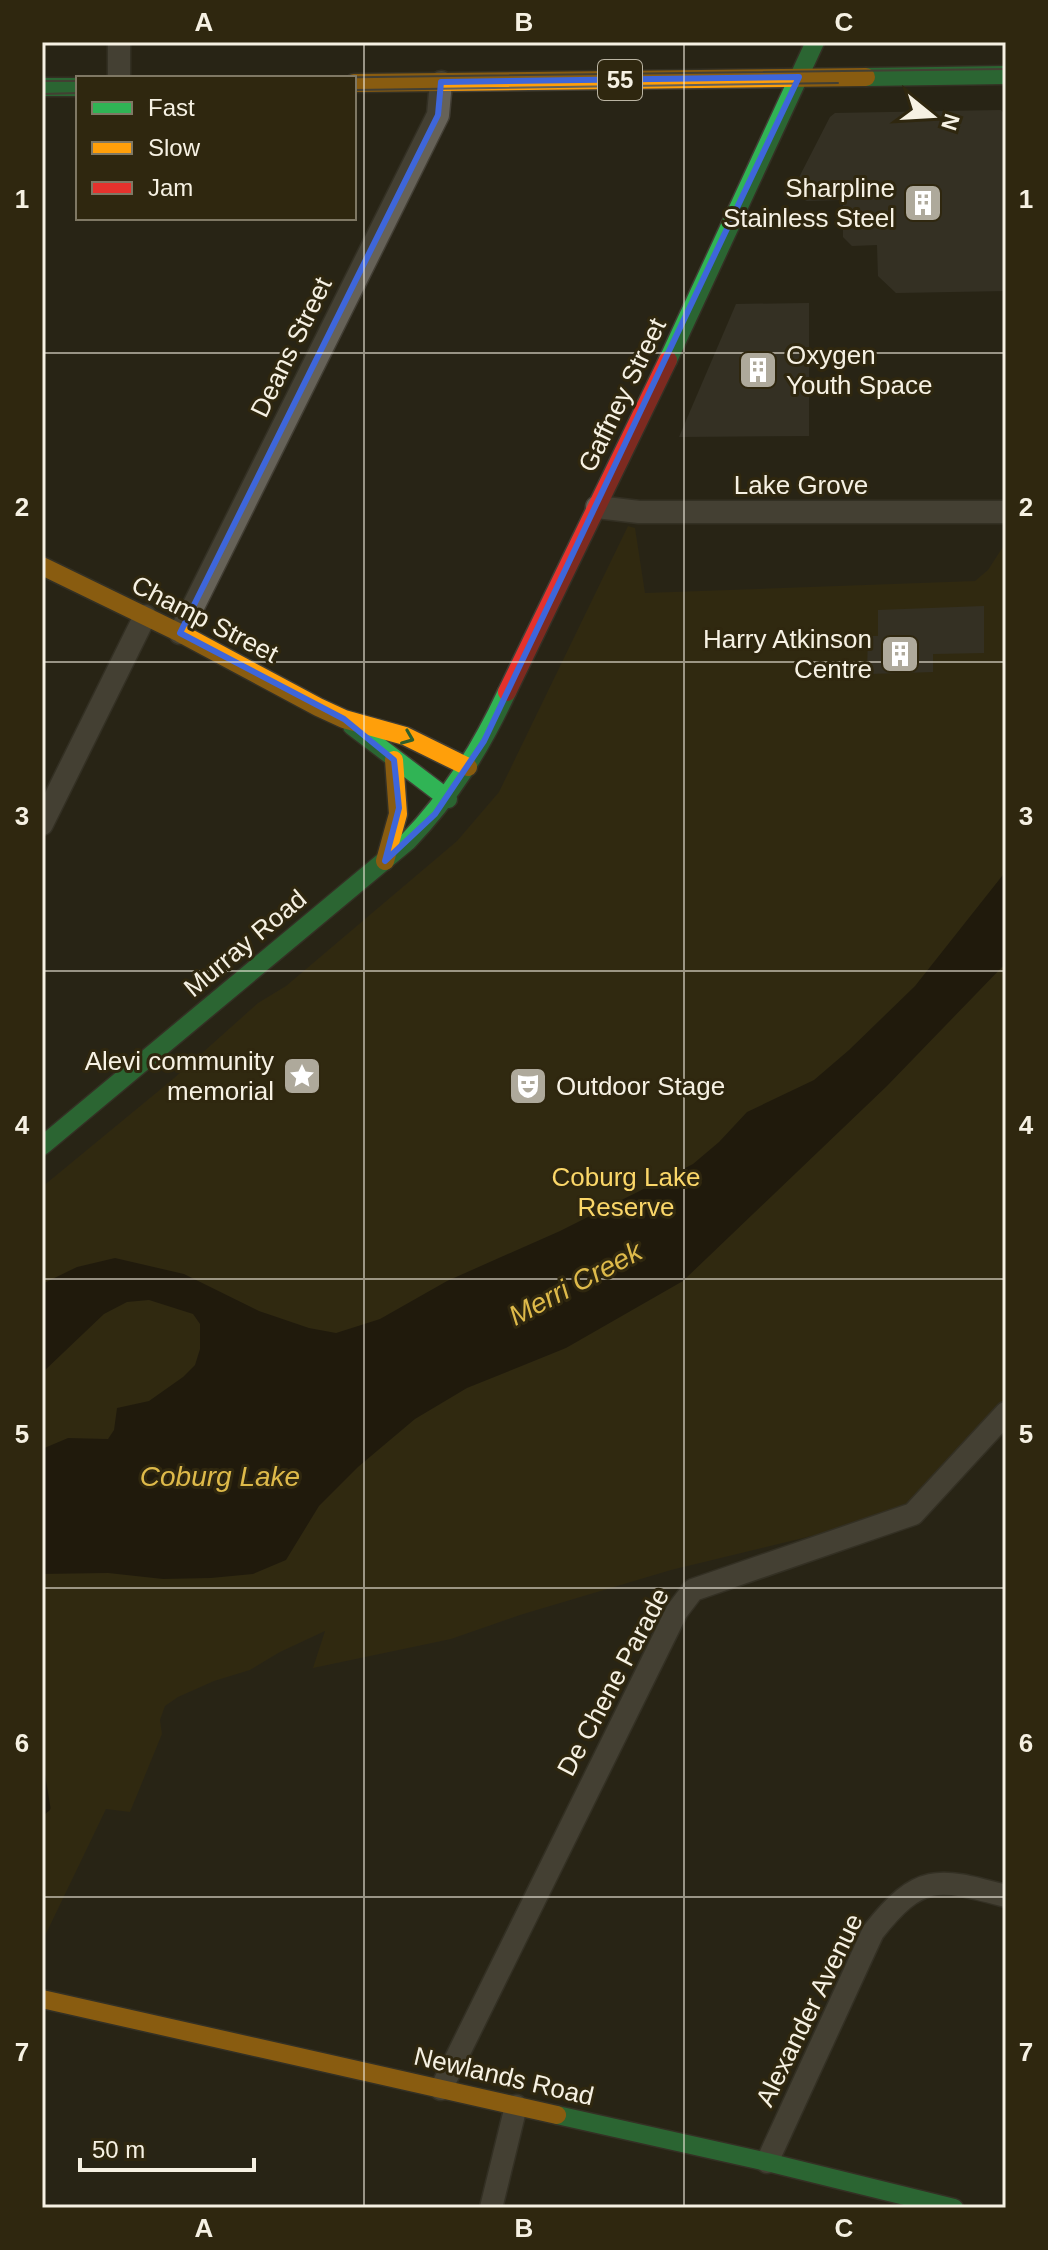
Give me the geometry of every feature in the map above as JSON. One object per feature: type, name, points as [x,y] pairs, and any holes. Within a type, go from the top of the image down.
[{"type":"main road","name":"Gaffney Street","points":[[468,767],[484,741],[725,241],[815,42]]},
{"type":"main road","name":"55","points":[[356,83],[1006,75]]},
{"type":"main road","points":[[42,87],[76,87]]},
{"type":"main road","name":"Champ Street","points":[[42,566],[180,633],[344,719],[448,799]]},
{"type":"main road","name":"Champ Street","points":[[344,719],[405,736],[468,767]]},
{"type":"main road","points":[[385,861],[394,838],[399,808],[394,760]]},
{"type":"main road","name":"Murray Road","points":[[42,1146],[385,861],[448,799],[468,767]]},
{"type":"main road","name":"Newlands Road","points":[[44,2004],[767,2162],[954,2208]]},
{"type":"street","points":[[119,42],[119,76]]},
{"type":"street","name":"Deans Street","points":[[180,633],[438,115],[441,82]]},
{"type":"street","name":"Lake Grove","points":[[597,507],[639,512],[1006,512]]},
{"type":"street","points":[[42,824],[145,616]]},
{"type":"street","name":"De Chene Parade","points":[[441,2089],[677,1611],[693,1590],[913,1514],[1006,1413]]},
{"type":"street","name":"Alexander Avenue","points":[[767,2162],[873,1932],[892,1907],[914,1891],[932,1883],[953,1882],[1006,1896]]},
{"type":"street","points":[[491,2208],[516,2106]]},
{"type":"highlighted area","points":[[799,77],[484,741],[435,814],[385,861],[399,808],[394,760],[344,719],[180,633],[438,115],[441,82]]},
{"type":"green space","name":"Coburg Lake Reserve","points":[[628,526],[635,528],[645,593],[975,581],[988,570],[1006,542],[1006,1399],[898,1515],[671,1570],[451,1639],[313,1668],[325,1631],[250,1670],[178,1697],[165,1706],[160,1720],[162,1734],[130,1812],[106,1809],[42,1942],[42,1187],[173,1079],[258,1003],[286,986],[457,841],[499,792]]},
{"type":"water","name":"Coburg Lake","points":[[1006,871],[1006,963],[887,1086],[683,1281],[566,1348],[467,1388],[415,1419],[358,1467],[319,1506],[286,1560],[253,1574],[211,1578],[163,1579],[108,1573],[42,1574],[42,1449],[68,1438],[108,1439],[114,1430],[117,1408],[149,1401],[195,1365],[200,1349],[200,1324],[193,1314],[149,1300],[127,1302],[104,1314],[42,1373],[42,1284],[77,1267],[115,1258],[184,1274],[259,1311],[309,1328],[336,1333],[380,1319],[447,1281],[560,1231],[693,1164],[747,1112],[814,1080],[915,986]]},
{"type":"building","name":"Sharpline Stainless Steel","points":[[1001,110],[1006,116],[1006,291],[896,293],[878,276],[877,245],[852,246],[843,237],[843,205],[840,205],[840,200],[807,201],[791,193],[830,117],[835,113]]},
{"type":"building","name":"Oxygen Youth Space","points":[[809,303],[809,436],[679,437],[736,304]]},
{"type":"building","name":"Harry Atkinson Centre","points":[[984,606],[984,653],[933,654],[933,672],[867,674],[868,636],[878,636],[878,610]]},
{"type":"waterway","points":[[42,1777],[47,1808],[42,1812]]},
{"type":"tram line","points":[[356,77],[1006,69]]},
{"type":"tram line","points":[[42,81],[76,81]]},
{"type":"tram line","points":[[356,90],[838,83]]},
{"type":"tram line","points":[[42,94],[76,93]]},
{"type":"traffic: fast","points":[[668,360],[815,42]]},
{"type":"traffic: fast","points":[[866,77],[1006,75]]},
{"type":"traffic: fast","points":[[42,87],[76,87]]},
{"type":"traffic: fast","points":[[42,1146],[408,841],[464,771],[507,692]]},
{"type":"traffic: fast","points":[[352,726],[448,799]]},
{"type":"traffic: fast","points":[[557,2115],[954,2208]]},
{"type":"traffic: slow","points":[[356,83],[866,77]]},
{"type":"traffic: slow","points":[[42,566],[180,633],[318,707],[344,719],[405,736],[468,767]]},
{"type":"traffic: slow","points":[[385,861],[398,814],[394,760]]},
{"type":"traffic: slow","points":[[42,1999],[557,2115]]},
{"type":"traffic: jam","points":[[507,692],[668,360]]},
{"type":"place","name":"Sharpline Stainless Steel","points":[[923,203]]},
{"type":"place","name":"Oxygen Youth Space","points":[[758,370]]},
{"type":"place","name":"Harry Atkinson Centre","points":[[900,654]]},
{"type":"place","name":"Alevi community memorial","points":[[302,1076]]},
{"type":"place","name":"Outdoor Stage","points":[[528,1086]]},
{"type":"water label","name":"Merri Creek","points":[[575,1283]]}]
